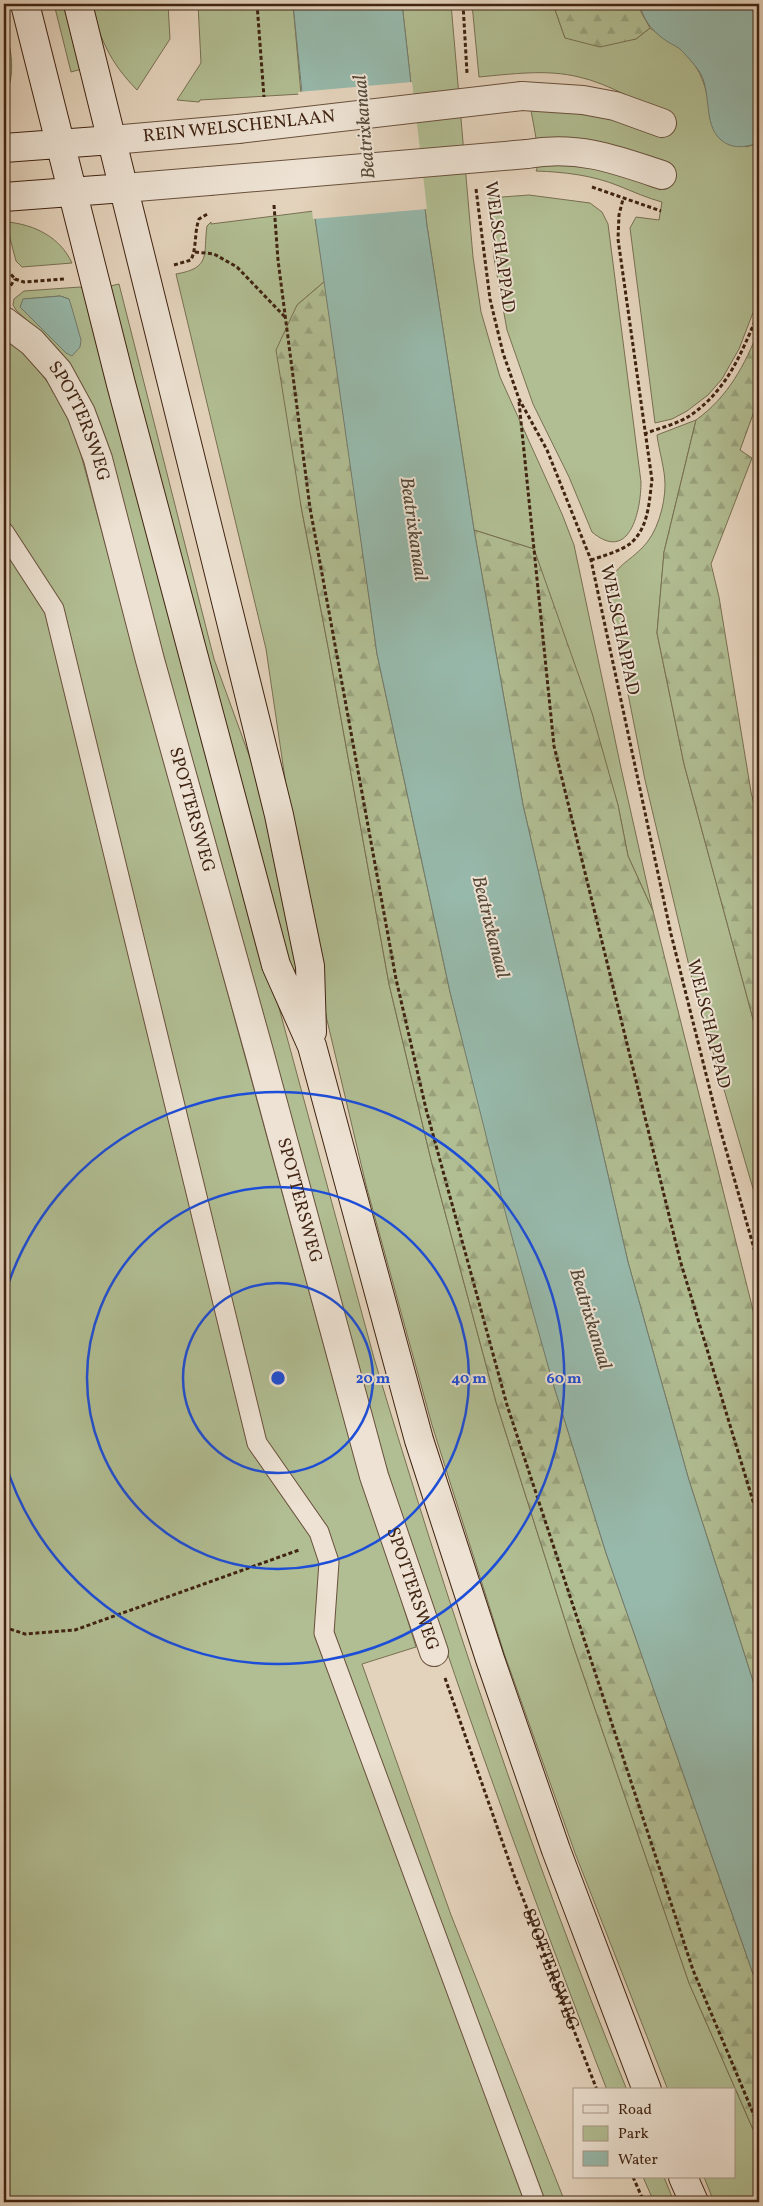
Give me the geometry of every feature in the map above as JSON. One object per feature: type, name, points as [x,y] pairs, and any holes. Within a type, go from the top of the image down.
[{"type":"main road","points":[[25,4],[120,384],[276,965],[312,1046],[422,1450],[490,1659],[556,1850],[646,2088]]},
{"type":"main road","points":[[78,4],[279,815],[310,966],[312,1046]]},
{"type":"main road","name":"REIN WELSCHENLAAN","points":[[4,148],[205,132],[522,96],[615,106],[662,123]]},
{"type":"main road","points":[[4,198],[209,182],[527,154],[552,150],[586,153],[622,161],[662,175]]},
{"type":"main road","name":"SPOTTERSWEG","points":[[4,321],[32,342],[58,371],[82,413],[98,459],[153,669],[374,1476],[434,1652]]},
{"type":"main road","points":[[683,2178],[694,2202]]},
{"type":"lane","points":[[4,532],[54,609],[258,1442],[320,1532],[329,1562],[324,1632],[536,2202]]},
{"type":"path","points":[[256,4],[264,100]]},
{"type":"path","points":[[463,4],[468,82]]},
{"type":"path","points":[[583,185],[661,211]]},
{"type":"path","name":"WELSCHAPPAD","points":[[476,186],[490,299],[503,354],[519,399],[547,450],[591,560],[671,934],[717,1118],[759,1266]]},
{"type":"path","points":[[591,560],[630,544],[641,530],[647,516],[652,480],[618,239],[619,215],[623,199]]},
{"type":"path","points":[[273,200],[310,508],[396,979],[426,1109],[507,1405],[693,1970],[759,2127]]},
{"type":"path","points":[[195,252],[214,254],[237,267],[286,317]]},
{"type":"path","points":[[4,257],[6,270],[15,279],[4,296]]},
{"type":"path","points":[[644,434],[690,416],[710,398],[733,372],[759,312]]},
{"type":"path","points":[[519,399],[554,746],[680,1260],[759,1521]]},
{"type":"path","points":[[4,1627],[25,1634],[75,1630],[323,1542]]},
{"type":"path","name":"SPOTTERSWEG","points":[[434,1652],[514,1874],[596,2088]]},
{"type":"path","points":[[633,2178],[644,2202]]},
{"type":"green space","points":[[54,4],[68,4],[82,69],[71,72]]},
{"type":"green space","points":[[89,4],[168,4],[170,39],[137,90],[119,69],[107,50]]},
{"type":"green space","points":[[198,4],[293,4],[301,94],[200,100],[199,102],[177,100],[201,63]]},
{"type":"green space","points":[[402,4],[451,4],[473,257],[481,312],[500,377],[562,514],[574,545],[653,911],[628,856],[618,805],[534,549],[474,530],[427,226]]},
{"type":"green space","points":[[472,4],[553,4],[565,38],[636,39],[650,28],[682,50],[695,65],[706,91],[711,120],[746,147],[759,143],[759,297],[739,349],[722,379],[708,395],[687,411],[672,419],[655,423],[630,228],[636,217],[659,220],[662,202],[599,179],[567,173],[536,171],[538,151],[531,110],[668,117],[613,89],[579,77],[542,73],[479,77]]},
{"type":"green space","points":[[553,4],[640,4],[641,12],[650,28],[636,39],[600,47],[565,38]]},
{"type":"green space","points":[[4,22],[11,52],[12,71],[4,99]]},
{"type":"green space","points":[[529,195],[590,203],[602,212],[608,224],[641,482],[636,519],[631,530],[624,538],[616,542],[605,540],[592,532],[569,477],[533,404],[507,330],[494,258],[489,198]]},
{"type":"green space","points":[[314,211],[325,281],[297,305],[301,506],[389,984],[432,1164],[496,1402],[572,1642],[689,1983],[735,2088],[667,2088],[575,1853],[504,1653],[432,1425],[366,1185],[327,1020],[288,799],[266,649],[176,274],[188,271],[201,264],[205,252],[207,226],[211,222],[211,224]]},
{"type":"green space","points":[[8,222],[37,229],[54,239],[72,263],[22,267],[16,261],[7,227]]},
{"type":"green space","points":[[325,281],[377,654],[450,992],[552,1380],[606,1553],[759,1991],[759,2143],[689,1983],[572,1642],[496,1402],[432,1164],[389,984],[301,506],[276,350],[297,305]]},
{"type":"green space","points":[[119,284],[214,659],[262,791],[299,969],[289,971],[106,287]]},
{"type":"green space","points":[[80,287],[84,289],[374,1358],[402,1451],[461,1635],[523,1818],[626,2088],[606,2088],[509,1829],[428,1597],[378,1441],[99,420],[83,387],[63,357],[48,339],[16,310],[13,305],[14,299],[24,291]],"holes":[[[60,296],[69,299],[66,353],[20,307],[25,299]]]},
{"type":"green space","points":[[759,329],[759,398],[740,450],[752,458],[711,564],[719,597],[751,792],[759,824],[759,1041],[684,764],[657,633],[664,552],[696,420],[726,391],[748,355]]},
{"type":"green space","points":[[4,335],[32,362],[59,397],[75,433],[336,1390],[416,1647],[362,1664],[451,1915],[565,2202],[4,2202]]},
{"type":"green space","points":[[696,420],[664,552],[657,633],[684,764],[759,1041],[759,1209],[694,987],[645,780],[608,592],[613,576],[647,542],[659,519],[664,501],[665,485],[657,435]]},
{"type":"green space","points":[[474,530],[534,549],[592,713],[618,805],[628,856],[653,911],[759,1334],[759,1700],[688,1477],[628,1262],[523,805]]},
{"type":"green space","points":[[736,2090],[759,2143],[759,2202],[714,2202],[704,2178],[736,2178]]},
{"type":"green space","points":[[643,2178],[664,2178],[674,2202],[654,2202]]},
{"type":"water","name":"Beatrixkanaal","points":[[293,4],[402,4],[427,226],[474,530],[523,805],[628,1262],[688,1477],[759,1700],[759,1991],[606,1553],[552,1380],[507,1219],[450,992],[377,654],[314,211]]},
{"type":"water","points":[[640,4],[759,4],[759,143],[734,146],[720,139],[711,125],[703,79],[699,71],[681,50],[654,31],[646,21]]},
{"type":"water","points":[[60,296],[69,299],[81,340],[80,347],[72,356],[66,353],[20,307],[23,299]]},
{"type":"pier","points":[[412,82],[427,209],[313,219],[298,92]]}]
